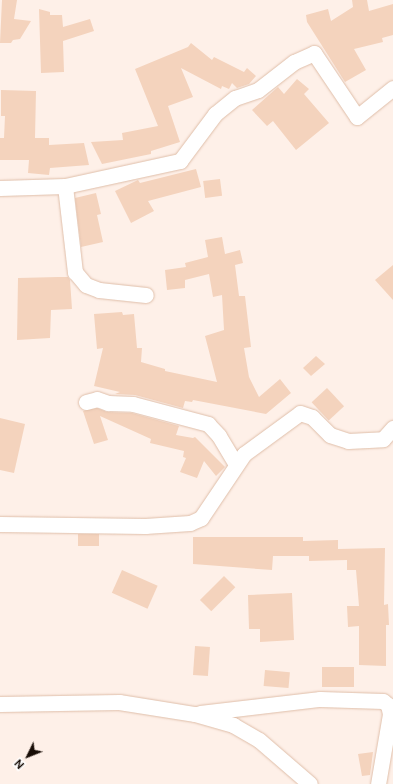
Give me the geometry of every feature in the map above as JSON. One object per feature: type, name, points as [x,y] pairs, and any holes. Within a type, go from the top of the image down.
[{"type":"street","points":[[0,188],[65,186],[180,161],[215,114],[235,98],[258,90],[294,62],[314,53],[357,117],[393,88]]},
{"type":"street","points":[[65,186],[75,272],[86,285],[99,290],[146,295]]},
{"type":"street","points":[[86,402],[97,399],[108,403],[133,404],[208,424],[219,436],[236,464]]},
{"type":"street","points":[[0,524],[145,526],[190,523],[201,518],[244,454],[300,413],[312,417],[330,435],[348,441],[383,439],[393,428]]},
{"type":"street","points":[[195,714],[320,699],[384,701],[388,705],[390,714],[378,784]]},
{"type":"street","points":[[0,704],[119,702],[195,714],[233,726],[259,740],[310,784]]},
{"type":"building","points":[[2,0],[17,0],[14,19],[31,21],[20,39],[13,40],[11,43],[0,43]]},
{"type":"building","points":[[352,0],[367,0],[369,11],[393,4],[393,35],[382,38],[383,42],[354,49],[366,70],[345,82],[307,22],[306,15],[328,9],[331,21],[353,7]]},
{"type":"building","points":[[39,9],[50,12],[50,15],[62,15],[63,27],[90,19],[94,31],[63,41],[64,72],[41,73]]},
{"type":"building","points":[[191,43],[212,60],[214,57],[244,72],[247,68],[256,76],[249,84],[237,88],[232,83],[229,89],[222,86],[221,89],[181,68],[193,97],[168,106],[180,142],[151,151],[151,154],[102,164],[91,142],[123,140],[122,133],[158,126],[135,69],[188,47]]},
{"type":"building","points":[[297,79],[309,89],[304,94],[329,123],[296,150],[273,121],[267,126],[252,110],[278,87],[284,94]]},
{"type":"building","points":[[1,90],[36,91],[35,138],[49,138],[49,145],[84,143],[89,165],[50,168],[49,175],[28,173],[29,160],[0,160],[0,138],[4,138],[5,116],[1,116]]},
{"type":"building","points":[[196,169],[201,187],[148,201],[154,211],[131,223],[115,191],[138,180],[140,183]]},
{"type":"building","points":[[220,179],[222,196],[205,198],[203,181]]},
{"type":"building","points":[[96,193],[101,214],[97,215],[103,242],[81,247],[75,198]]},
{"type":"building","points":[[222,237],[225,254],[240,250],[243,263],[235,265],[239,296],[245,296],[251,347],[244,348],[249,377],[259,397],[280,379],[291,393],[266,414],[193,400],[192,402],[185,401],[183,408],[135,395],[115,394],[120,392],[94,386],[103,348],[97,349],[94,314],[122,312],[123,315],[134,314],[137,348],[142,348],[141,362],[165,369],[165,371],[217,382],[205,336],[224,330],[222,295],[213,297],[209,274],[185,280],[185,288],[167,290],[165,270],[186,267],[185,263],[208,257],[205,240]]},
{"type":"building","points":[[393,265],[393,300],[375,280]]},
{"type":"building","points":[[68,277],[70,280],[72,309],[51,310],[50,338],[17,340],[18,278]]},
{"type":"building","points":[[316,356],[325,364],[311,376],[303,368]]},
{"type":"building","points":[[327,388],[344,406],[329,421],[312,402]]},
{"type":"building","points":[[97,408],[107,412],[132,413],[179,426],[176,435],[193,438],[195,437],[225,467],[216,476],[204,461],[197,478],[180,472],[186,458],[183,457],[184,451],[150,443],[151,439],[100,416],[108,440],[94,444],[83,411]]},
{"type":"building","points":[[0,418],[25,424],[14,473],[0,470]]},
{"type":"building","points":[[78,534],[99,534],[99,546],[78,546]]},
{"type":"building","points":[[193,537],[303,537],[303,541],[338,540],[338,549],[385,548],[384,605],[388,604],[389,625],[386,625],[386,666],[359,665],[359,626],[348,627],[347,606],[359,606],[356,570],[347,570],[347,560],[309,561],[309,556],[273,556],[272,570],[193,564]]},
{"type":"building","points":[[122,570],[158,586],[147,609],[112,593]]},
{"type":"building","points":[[224,576],[235,587],[211,611],[200,600]]},
{"type":"building","points":[[292,593],[294,640],[260,642],[260,629],[249,629],[248,595]]},
{"type":"building","points":[[195,646],[210,647],[208,676],[193,675]]},
{"type":"building","points":[[322,667],[354,667],[354,687],[322,687]]},
{"type":"building","points":[[265,670],[290,672],[289,688],[264,686]]},
{"type":"building","points":[[373,752],[370,775],[362,776],[358,754]]}]
